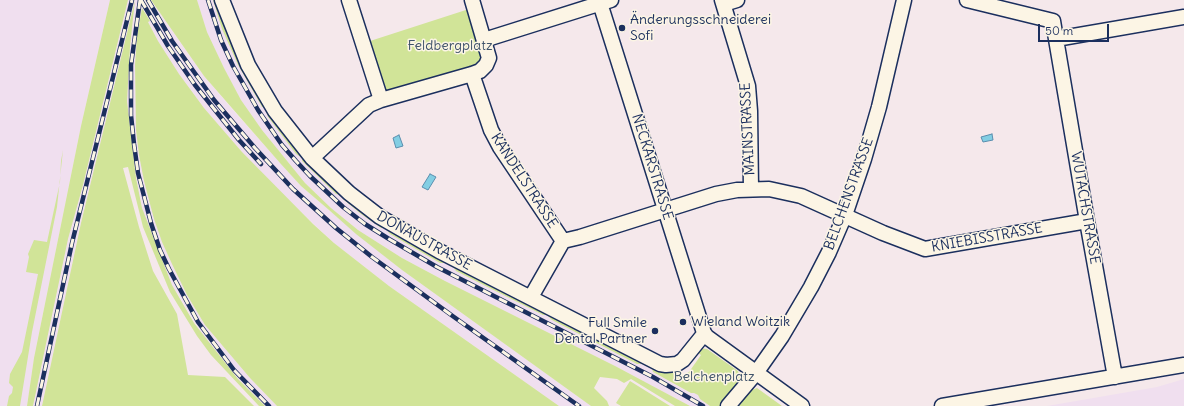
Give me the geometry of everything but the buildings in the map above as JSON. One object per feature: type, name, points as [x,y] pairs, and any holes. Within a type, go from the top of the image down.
[{"type":"street","name":"DONAUSTRASSE","points":[[222,0],[251,71],[275,111],[312,158],[349,193],[380,217],[446,254],[660,364],[677,364],[683,360],[704,334]]},
{"type":"street","points":[[349,0],[381,100]]},
{"type":"street","points":[[723,2],[737,0]]},
{"type":"street","name":"BELCHENSTRASSE","points":[[728,406],[756,373],[782,336],[811,287],[829,252],[845,215],[872,132],[904,0]]},
{"type":"street","name":"WUTACHSTRASSE","points":[[967,0],[1053,21],[1115,378]]},
{"type":"street","points":[[484,40],[603,1]]},
{"type":"street","name":"NECKARSTRASSE","points":[[603,1],[665,210],[704,334]]},
{"type":"street","points":[[312,158],[369,106],[381,100],[480,71],[486,65],[489,58],[472,2]]},
{"type":"street","name":"MAINSTRASSE","points":[[723,2],[748,86],[750,111],[751,189]]},
{"type":"street","points":[[1056,39],[1184,17]]},
{"type":"street","name":"KANDELSTRASSE","points":[[472,74],[491,130],[500,147],[563,241]]},
{"type":"street","name":"KNIEBISSTRASSE","points":[[563,241],[716,194],[751,189],[769,189],[801,196],[883,233],[925,249],[1087,221]]},
{"type":"street","points":[[531,297],[563,241]]},
{"type":"street","points":[[704,334],[802,406]]},
{"type":"street","points":[[942,406],[1115,378],[1184,365]]},
{"type":"shaded area","points":[[0,0],[110,0],[81,126],[34,358],[27,406],[0,406]]},
{"type":"shaded area","points":[[128,0],[144,0],[137,36],[135,65],[136,130],[144,181],[162,242],[187,295],[205,325],[250,378],[277,406],[265,406],[238,379],[203,335],[172,285],[149,230],[142,208],[136,178],[127,101],[130,47],[135,4],[81,223],[42,406],[33,406],[68,239],[83,185]]},
{"type":"shaded area","points":[[197,0],[213,0],[222,29],[238,65],[262,107],[265,108],[268,117],[302,158],[302,161],[336,194],[340,195],[344,201],[381,228],[385,228],[408,245],[440,263],[445,262],[457,271],[543,315],[547,315],[552,320],[637,364],[642,364],[652,369],[653,372],[690,393],[698,395],[700,399],[710,406],[690,406],[617,367],[445,281],[402,258],[358,230],[331,208],[305,183],[262,130],[241,100],[207,32]]},
{"type":"shaded area","points":[[157,9],[204,76],[301,186],[402,270],[591,406],[559,406],[389,286],[334,243],[284,196],[242,152],[204,108],[179,74],[148,22],[154,18],[152,11]]},
{"type":"shaded area","points":[[1184,379],[1184,406],[1047,406],[1157,387]]},
{"type":"green space","points":[[110,0],[128,0],[83,185],[68,239],[33,406],[27,406],[34,358],[81,126]]},
{"type":"green space","points":[[135,0],[130,47],[127,101],[136,178],[142,208],[172,285],[194,323],[238,379],[265,406],[259,406],[211,355],[197,336],[170,292],[143,227],[128,167],[123,168],[153,271],[177,314],[188,375],[225,377],[254,406],[42,406],[81,223]]},
{"type":"green space","points":[[151,0],[197,0],[207,32],[224,68],[241,100],[262,130],[305,183],[331,208],[358,230],[402,258],[445,281],[617,367],[690,406],[675,406],[631,379],[624,383],[617,379],[600,377],[594,388],[607,401],[609,406],[591,406],[402,270],[356,234],[301,186],[204,76]]},
{"type":"green space","name":"Belchenplatz","points":[[213,0],[217,0],[240,56],[339,189],[680,377],[689,372],[701,355],[695,351],[697,348],[707,349],[738,371],[740,376],[740,384],[722,406],[710,406],[700,399],[698,395],[691,393],[653,372],[652,369],[642,364],[637,364],[552,320],[547,315],[543,315],[456,271],[454,268],[445,263],[440,263],[390,234],[385,228],[381,228],[361,214],[340,195],[336,194],[302,161],[302,158],[296,154],[268,117],[265,108],[262,107],[238,65],[222,29]]},
{"type":"green space","points":[[142,8],[150,21],[148,22],[158,41],[179,74],[204,108],[242,152],[313,224],[334,243],[389,286],[559,406],[277,406],[250,378],[205,325],[187,295],[172,264],[154,219],[144,181],[136,130],[135,65],[137,36]]},
{"type":"green space","name":"Feldbergplatz","points":[[469,9],[484,58],[480,64],[384,96],[367,42]]},
{"type":"green space","points":[[59,185],[57,207],[32,332],[20,406],[7,406],[13,387],[9,383],[10,374],[22,352],[38,274],[26,272],[29,257],[28,254],[34,240],[47,242]]},
{"type":"green space","points":[[630,381],[670,406],[621,406],[616,403]]},
{"type":"green space","points":[[757,388],[782,406],[736,406],[752,390]]},
{"type":"water","points":[[992,134],[993,140],[983,142],[981,137]]},
{"type":"water","points":[[399,135],[403,146],[396,148],[393,138]]},
{"type":"water","points":[[430,174],[436,177],[428,190],[422,187]]},
{"type":"railway","points":[[37,406],[72,243],[132,0]]},
{"type":"railway","points":[[140,0],[131,65],[131,115],[138,173],[151,223],[160,250],[169,269],[198,322],[234,370],[269,406]]},
{"type":"railway","points":[[141,0],[168,46],[195,85],[239,140],[261,164]]},
{"type":"railway","points":[[148,0],[172,41],[214,100],[255,148],[293,189],[336,228],[372,257],[579,406]]},
{"type":"railway","points":[[208,0],[221,40],[233,66],[258,110],[282,145],[296,161],[343,207],[365,224],[437,267],[653,377],[703,406]]},
{"type":"place","name":"Änderungsschneiderei Sofi","points":[[622,28]]},
{"type":"place","name":"Wieland Woitzik","points":[[683,322]]},
{"type":"place","name":"Full Smile Dental Partner","points":[[655,331]]}]
